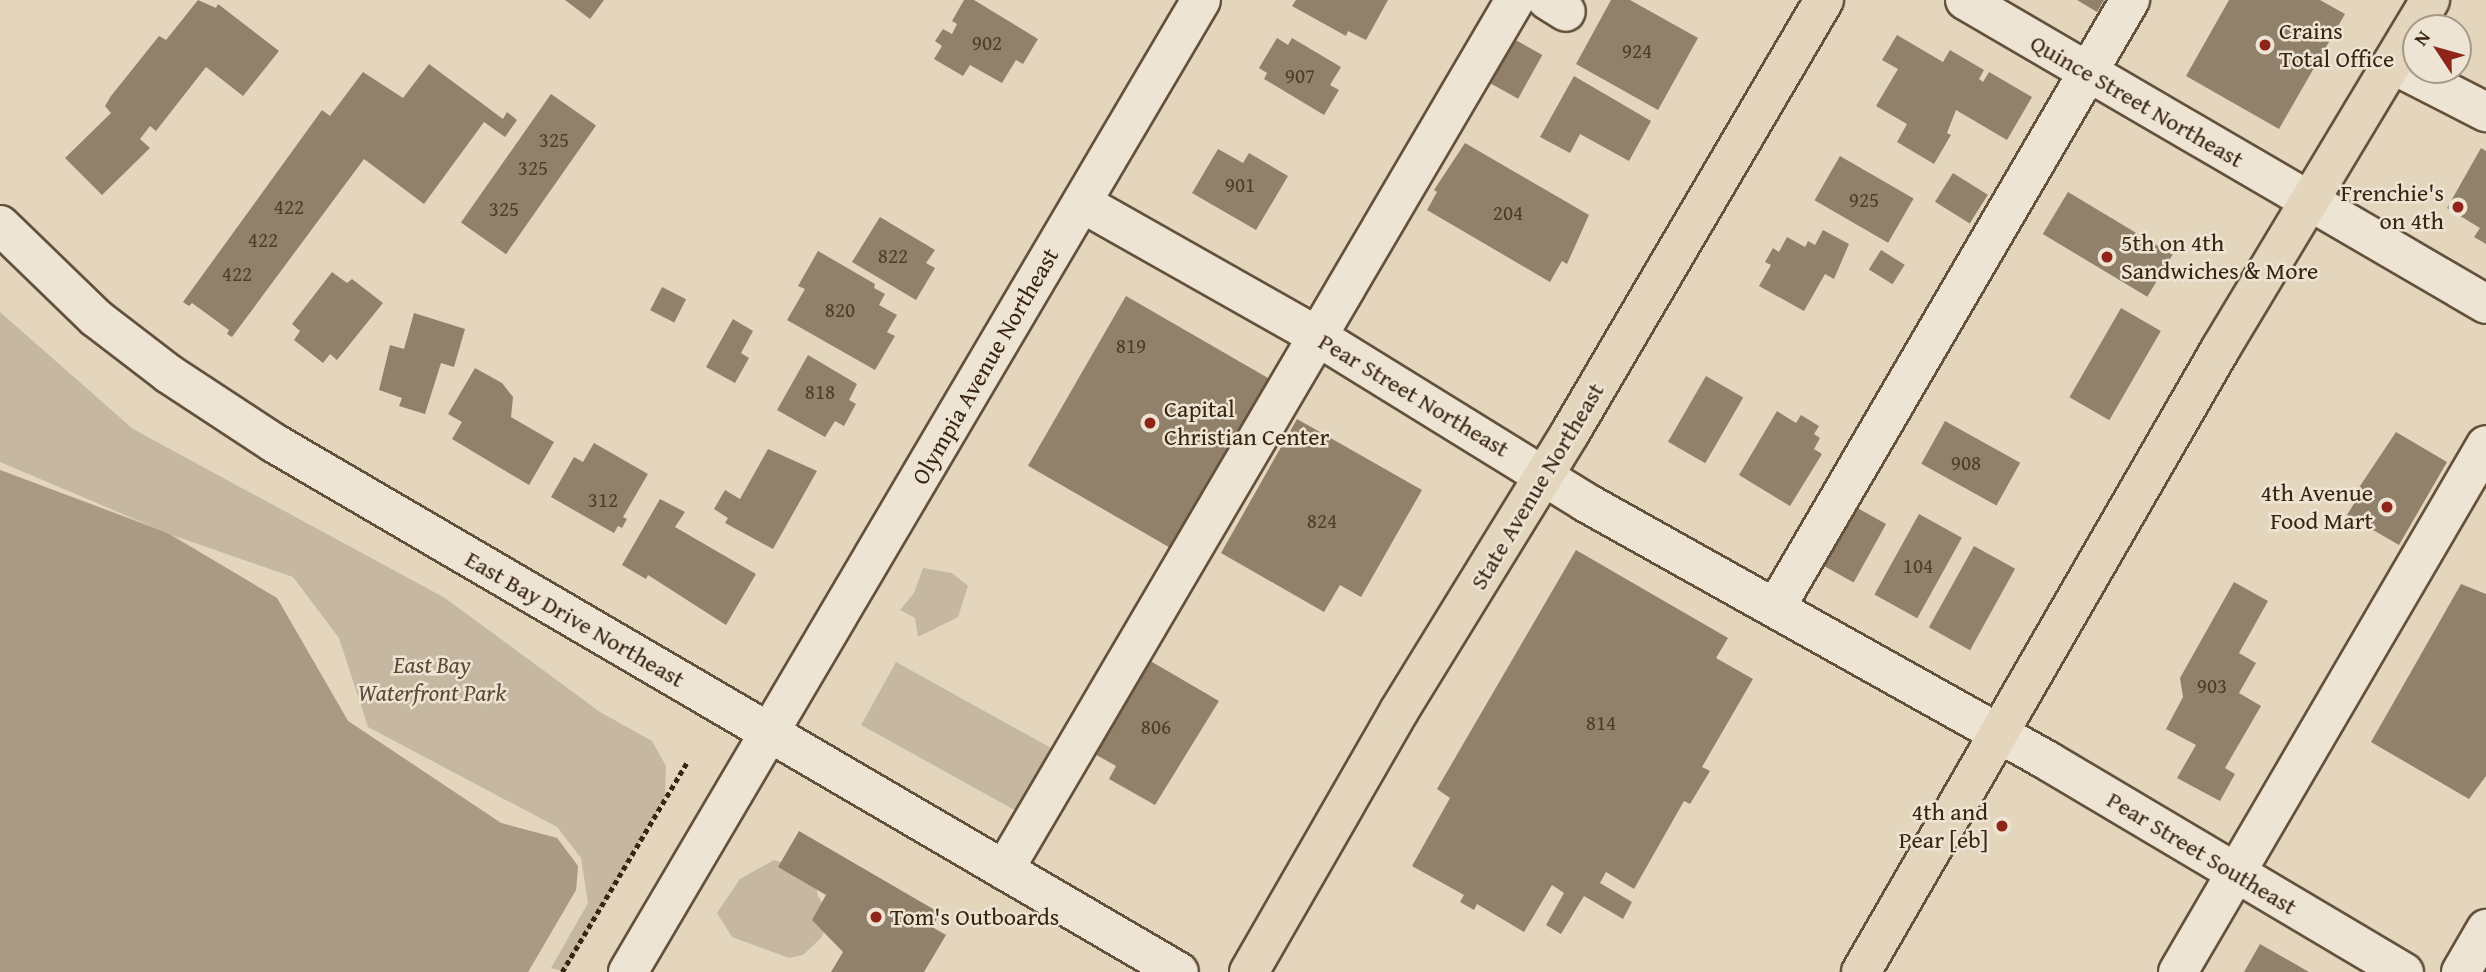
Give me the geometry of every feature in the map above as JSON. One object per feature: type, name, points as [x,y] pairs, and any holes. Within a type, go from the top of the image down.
[{"type":"main road","name":"State Avenue Northeast","points":[[1249,972],[1399,711],[1544,474],[1824,0]]},
{"type":"main road","points":[[1861,972],[2309,201],[2430,0]]},
{"type":"street","name":"Olympia Avenue Northeast","points":[[628,972],[1201,0]]},
{"type":"street","points":[[1004,870],[1315,335],[1515,0]]},
{"type":"street","name":"Quince Street Northeast","points":[[1965,0],[2486,304]]},
{"type":"street","points":[[1776,607],[2130,0]]},
{"type":"street","points":[[2392,64],[2486,111]]},
{"type":"street","name":"Pear Street Northeast","points":[[1082,202],[1315,335],[1544,474],[1585,502],[2000,735]]},
{"type":"street","name":"East Bay Drive Northeast","points":[[0,225],[96,318],[169,374],[274,443],[1179,972]]},
{"type":"street","points":[[2178,972],[2486,446]]},
{"type":"street","name":"Pear Street Southeast","points":[[2000,735],[2404,972]]},
{"type":"street","points":[[2461,972],[2486,929]]},
{"type":"path","points":[[562,972],[688,761]]},
{"type":"green space","name":"East Bay Waterfront Park","points":[[0,312],[133,429],[445,598],[600,712],[652,741],[666,766],[665,798],[565,972],[551,968],[588,903],[581,858],[557,827],[368,727],[339,638],[293,577],[172,535],[277,598],[348,721],[501,823],[557,838],[578,866],[576,890],[528,972],[0,972],[0,470],[151,526],[0,462]]},
{"type":"green space","points":[[923,568],[952,573],[968,586],[958,617],[918,637],[915,618],[900,610],[914,593]]},
{"type":"green space","points":[[896,662],[1054,750],[1019,813],[861,725]]},
{"type":"green space","points":[[774,860],[813,872],[818,896],[831,918],[821,938],[803,955],[789,958],[732,937],[717,913],[740,879]]},
{"type":"shaded area","points":[[0,470],[167,533],[277,598],[348,721],[501,823],[557,838],[578,866],[576,890],[528,972],[0,972]]},
{"type":"building","points":[[198,0],[216,8],[218,4],[279,51],[243,96],[206,67],[156,131],[150,126],[140,139],[150,148],[102,195],[65,158],[111,113],[105,106],[111,96],[159,36],[166,40]]},
{"type":"building","points":[[565,0],[604,0],[590,19]]},
{"type":"building","points":[[964,0],[974,0],[1038,39],[1023,64],[1016,60],[1002,83],[970,65],[963,76],[934,59],[942,46],[935,41],[943,29],[952,34],[957,24],[952,21]]},
{"type":"building","points":[[1296,0],[1388,0],[1366,40],[1348,31],[1346,36],[1292,6]]},
{"type":"building","points":[[1611,0],[1630,0],[1698,38],[1658,110],[1576,64]]},
{"type":"building","points":[[2077,0],[2104,0],[2097,12]]},
{"type":"building","name":"Crains Total Office","points":[[2229,0],[2320,0],[2345,14],[2279,129],[2186,76]]},
{"type":"building","points":[[1897,35],[1943,62],[1950,50],[1984,70],[1979,79],[1983,82],[1989,72],[2032,97],[2007,140],[1956,110],[1947,133],[1951,135],[1934,164],[1897,142],[1907,124],[1876,106],[1898,69],[1882,60]]},
{"type":"building","points":[[1510,37],[1542,55],[1518,99],[1486,81]]},
{"type":"building","points":[[1277,38],[1288,45],[1292,38],[1341,67],[1330,85],[1339,90],[1324,115],[1264,79],[1267,73],[1259,68]]},
{"type":"building","points":[[429,64],[503,119],[507,112],[517,120],[505,137],[484,122],[424,204],[364,159],[232,337],[227,334],[229,330],[192,303],[189,306],[183,302],[322,110],[330,116],[363,72],[403,98]]},
{"type":"building","points":[[1574,76],[1651,121],[1629,161],[1580,134],[1570,153],[1540,137]]},
{"type":"building","points":[[551,94],[596,126],[506,254],[461,223]]},
{"type":"building","points":[[1465,143],[1589,215],[1567,264],[1562,261],[1550,282],[1427,210],[1437,192],[1434,190]]},
{"type":"building","points":[[2481,148],[2486,151],[2486,244],[2474,237],[2480,228],[2447,208]]},
{"type":"building","points":[[1218,149],[1243,163],[1249,153],[1288,176],[1256,230],[1192,193]]},
{"type":"building","points":[[1840,156],[1914,198],[1888,243],[1814,200]]},
{"type":"building","points":[[1953,173],[1988,195],[1970,224],[1935,202]]},
{"type":"building","points":[[2068,192],[2173,255],[2147,297],[2043,234]]},
{"type":"building","points":[[880,217],[935,250],[926,263],[935,268],[916,300],[852,262]]},
{"type":"building","points":[[1823,230],[1849,244],[1834,279],[1825,274],[1804,311],[1759,286],[1771,265],[1765,262],[1773,248],[1779,252],[1787,237],[1805,247],[1808,241],[1815,245]]},
{"type":"building","points":[[1881,250],[1905,265],[1893,284],[1869,270]]},
{"type":"building","points":[[818,251],[875,284],[874,288],[885,294],[879,305],[897,315],[887,332],[895,336],[875,370],[787,320],[805,289],[798,286]]},
{"type":"building","points":[[332,272],[347,283],[352,279],[383,303],[337,360],[330,354],[323,363],[294,340],[300,331],[292,324]]},
{"type":"building","points":[[662,287],[686,299],[674,322],[650,310]]},
{"type":"building","name":"Capital Christian Center","points":[[1126,296],[1271,380],[1173,550],[1028,466]]},
{"type":"building","points":[[2121,308],[2161,331],[2109,420],[2070,397]]},
{"type":"building","points":[[414,313],[465,329],[454,367],[441,363],[425,414],[399,406],[402,398],[379,390],[390,345],[404,349]]},
{"type":"building","points":[[733,319],[753,331],[741,353],[749,358],[735,383],[706,367]]},
{"type":"building","points":[[808,355],[857,384],[849,400],[856,404],[844,426],[835,421],[825,437],[777,410]]},
{"type":"building","points":[[475,368],[502,383],[513,397],[511,417],[554,442],[529,485],[452,439],[462,422],[448,414]]},
{"type":"building","points":[[1706,376],[1743,398],[1705,463],[1668,442]]},
{"type":"building","points":[[1777,411],[1796,423],[1801,415],[1819,426],[1814,434],[1820,438],[1814,449],[1822,454],[1790,506],[1739,475]]},
{"type":"building","points":[[1297,419],[1422,490],[1361,597],[1340,585],[1324,612],[1221,553]]},
{"type":"building","points":[[1945,421],[2020,463],[1996,506],[1921,464]]},
{"type":"building","points":[[2396,432],[2447,462],[2399,545],[2347,515],[2358,497],[2354,495]]},
{"type":"building","points":[[594,443],[648,474],[623,517],[627,519],[622,528],[618,526],[614,533],[551,497],[574,457],[583,462]]},
{"type":"building","points":[[768,449],[817,471],[773,549],[725,523],[728,518],[714,509],[725,490],[740,499]]},
{"type":"building","points":[[660,499],[685,512],[675,527],[756,574],[726,625],[648,575],[646,579],[622,565]]},
{"type":"building","points":[[1852,505],[1886,524],[1854,583],[1820,564]]},
{"type":"building","points":[[1919,514],[1962,538],[1917,618],[1874,594]]},
{"type":"building","points":[[1974,546],[2015,569],[1970,650],[1929,627]]},
{"type":"building","points":[[1576,550],[1728,638],[1716,658],[1753,679],[1702,767],[1710,771],[1690,804],[1684,801],[1634,889],[1606,872],[1600,883],[1632,902],[1623,919],[1584,896],[1561,934],[1546,925],[1564,893],[1552,885],[1524,932],[1477,904],[1474,910],[1460,902],[1464,895],[1412,866],[1450,798],[1437,789]]},
{"type":"building","points":[[2234,582],[2268,601],[2239,653],[2256,663],[2239,693],[2261,706],[2225,768],[2235,774],[2220,801],[2177,778],[2196,745],[2166,729],[2183,697],[2180,678]]},
{"type":"building","points":[[2461,584],[2486,594],[2486,776],[2469,799],[2371,742]]},
{"type":"building","points":[[1147,659],[1219,701],[1155,805],[1109,779],[1116,766],[1093,753]]},
{"type":"building","name":"Tom's Outboards","points":[[799,831],[940,913],[932,927],[946,935],[924,972],[831,972],[843,952],[812,920],[826,895],[778,867]]},
{"type":"building","points":[[2260,944],[2309,972],[2244,972]]},
{"type":"place","name":"Crains Total Office","points":[[2265,45]]},
{"type":"place","name":"Frenchie's on 4th","points":[[2458,207]]},
{"type":"place","name":"5th on 4th Sandwiches & More","points":[[2107,257]]},
{"type":"place","name":"Capital Christian Center","points":[[1150,423]]},
{"type":"place","name":"4th Avenue Food Mart","points":[[2387,507]]},
{"type":"place","name":"4th and Pear [eb]","points":[[2002,826]]},
{"type":"place","name":"Tom's Outboards","points":[[876,917]]}]
